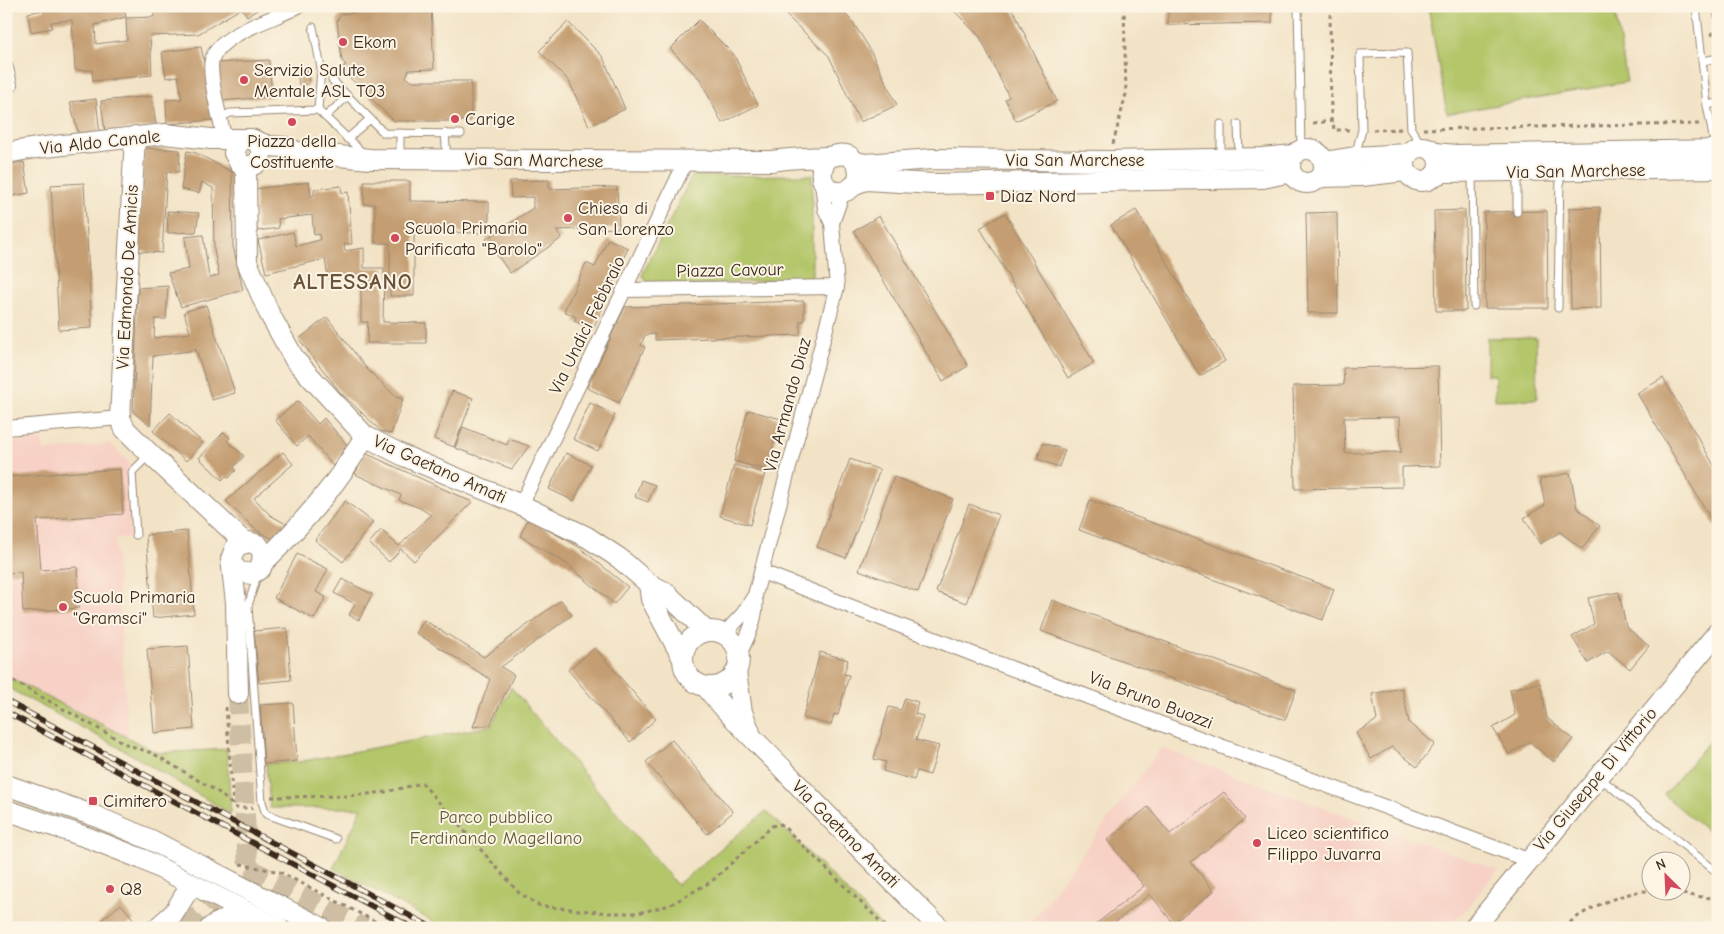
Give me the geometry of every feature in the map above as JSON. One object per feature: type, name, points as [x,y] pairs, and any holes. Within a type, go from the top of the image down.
[{"type":"street","points":[[225,139],[211,60],[219,46],[242,32],[298,6]]},
{"type":"street","points":[[6,68],[10,85],[6,86]]},
{"type":"street","name":"Via Aldo Canale","points":[[6,153],[135,136],[165,134],[193,138],[225,139],[249,154]]},
{"type":"street","name":"Via Edmondo De Amicis","points":[[120,418],[135,136]]},
{"type":"street","name":"Via Aldo Canale","points":[[193,138],[249,154]]},
{"type":"street","points":[[1315,151],[1322,169],[1308,183],[1294,178],[1297,152],[1315,151]]},
{"type":"street","name":"Via San Marchese","points":[[249,154],[286,157],[297,152],[370,159],[772,161],[824,171]]},
{"type":"street","name":"Via San Marchese","points":[[856,162],[865,164],[932,159],[1109,161],[1230,159],[1297,152]]},
{"type":"street","name":"Via San Marchese","points":[[850,188],[866,180],[932,184],[1263,178],[1297,152]]},
{"type":"street","name":"Via Gaetano Amati","points":[[249,154],[247,262],[269,313],[295,360],[365,436],[404,456],[522,505],[587,537],[619,558],[649,584],[665,592],[715,632]]},
{"type":"street","points":[[838,154],[848,156],[856,162],[859,172],[850,188],[828,188],[824,171],[838,154]]},
{"type":"street","name":"Via San Marchese","points":[[1322,169],[1354,157],[1456,155],[1717,156]]},
{"type":"street","points":[[1418,156],[1439,160],[1435,175]]},
{"type":"street","name":"Via San Marchese","points":[[1418,156],[1411,178],[1419,182],[1445,172],[1560,171],[1717,156]]},
{"type":"street","name":"Via San Marchese","points":[[1322,169],[1362,176],[1418,156]]},
{"type":"street","name":"Via Undici Febbraio","points":[[522,505],[686,161]]},
{"type":"street","name":"Via Armando Diaz","points":[[715,632],[743,614],[755,595],[837,287],[832,223],[826,209],[824,171]]},
{"type":"street","name":"Via Armando Diaz","points":[[832,223],[850,188]]},
{"type":"street","name":"Piazza Cavour","points":[[624,290],[837,287]]},
{"type":"street","points":[[6,428],[120,418],[125,429],[218,519],[247,559]]},
{"type":"street","points":[[238,694],[236,603],[247,559],[291,535],[346,469],[365,436]]},
{"type":"street","name":"Via Bruno Buozzi","points":[[762,572],[978,656],[1528,860]]},
{"type":"street","points":[[649,584],[651,600],[682,656],[686,673],[698,684],[706,687],[723,684],[737,663],[736,646],[715,632],[694,636],[688,642],[682,656]]},
{"type":"street","name":"Via Armando Diaz","points":[[737,663],[747,639],[756,607],[755,595]]},
{"type":"street","name":"Via Giuseppe Di Vittorio","points":[[1474,928],[1528,860],[1718,632]]},
{"type":"street","name":"Via Gaetano Amati","points":[[737,663],[742,712],[753,738]]},
{"type":"street","name":"Via Gaetano Amati","points":[[706,687],[732,720],[753,738],[855,846],[940,928]]},
{"type":"street","points":[[6,785],[95,816],[143,837],[322,928]]},
{"type":"street","points":[[6,810],[80,834],[142,859],[280,928]]},
{"type":"street","points":[[157,928],[174,912],[191,885]]},
{"type":"street","points":[[210,928],[221,920],[235,919],[254,928]]},
{"type":"lane","points":[[1297,152],[1298,6]]},
{"type":"lane","points":[[1696,6],[1706,105],[1717,156]]},
{"type":"lane","points":[[313,27],[321,68],[318,110]]},
{"type":"lane","points":[[1354,157],[1362,130],[1360,54],[1407,53],[1410,129],[1418,156]]},
{"type":"lane","points":[[1702,61],[1718,58]]},
{"type":"lane","points":[[332,80],[384,133],[461,134]]},
{"type":"lane","points":[[326,117],[348,96]]},
{"type":"lane","points":[[1706,105],[1718,103]]},
{"type":"lane","points":[[220,118],[230,113],[318,110],[370,159]]},
{"type":"lane","points":[[347,139],[370,120]]},
{"type":"lane","points":[[1221,124],[1230,159]]},
{"type":"lane","points":[[1230,159],[1238,124]]},
{"type":"lane","points":[[400,133],[400,159]]},
{"type":"lane","points":[[446,133],[447,159]]},
{"type":"lane","points":[[1517,171],[1517,212]]},
{"type":"lane","points":[[1558,308],[1560,171]]},
{"type":"lane","points":[[1472,172],[1474,306]]},
{"type":"lane","points":[[136,535],[132,472],[150,454]]},
{"type":"lane","points":[[247,559],[255,583],[248,606],[262,802],[266,814],[336,839]]},
{"type":"lane","points":[[1598,776],[1718,873]]},
{"type":"path","points":[[1109,161],[1126,94],[1124,6]]},
{"type":"path","points":[[1330,6],[1331,121],[1333,121],[1334,130],[1711,124]]},
{"type":"path","points":[[1713,6],[1717,30]]},
{"type":"path","points":[[1297,152],[1313,129],[1313,122],[1331,121]]},
{"type":"path","points":[[6,677],[126,744],[154,754],[218,792],[236,808],[253,808],[271,796],[349,796],[386,792],[422,783],[519,893],[540,906],[609,913],[638,913],[670,905],[712,881],[772,826],[781,824],[887,928]]},
{"type":"path","points":[[1564,928],[1592,909],[1615,899],[1646,891],[1718,900]]},
{"type":"shaded area","name":"Scuola Primaria \"Gramsci\"","points":[[42,439],[44,451],[110,444],[130,463],[127,471],[130,537],[115,538],[128,740],[6,676],[6,442]]},
{"type":"shaded area","name":"Liceo scientifico Filippo Juvarra","points":[[1161,748],[1498,870],[1450,928],[1027,928]]},
{"type":"green space","points":[[1428,6],[1614,6],[1627,82],[1447,114]]},
{"type":"green space","points":[[812,175],[812,278],[651,288],[642,275],[692,176]]},
{"type":"green space","points":[[1536,337],[1537,399],[1495,400],[1495,375],[1487,375],[1487,338]]},
{"type":"green space","points":[[6,676],[158,753],[227,749],[231,814],[122,749],[6,687]]},
{"type":"green space","name":"Parco pubblico Ferdinando Magellano","points":[[511,687],[677,885],[766,811],[884,928],[445,928],[333,868],[362,808],[270,808],[266,764],[298,762],[491,726]]},
{"type":"green space","points":[[1718,731],[1718,840],[1664,795]]},
{"type":"building","points":[[44,6],[123,6],[126,17],[95,25],[96,44],[127,40],[126,18],[154,17],[154,6],[264,6],[247,16],[242,8],[198,34],[150,36],[152,75],[93,81],[92,70],[75,70],[72,20],[51,22],[52,28],[31,32],[28,13],[44,10]]},
{"type":"building","points":[[431,6],[434,69],[409,70],[406,77],[410,81],[471,81],[471,121],[394,121],[341,69],[346,65],[342,61],[337,20],[342,14]]},
{"type":"building","points":[[790,6],[837,6],[852,21],[868,46],[897,105],[860,122],[829,56],[784,13]]},
{"type":"building","points":[[949,6],[1008,6],[1014,12],[1057,101],[1016,121],[1005,99],[1009,97],[980,37]]},
{"type":"building","points":[[1168,6],[1272,6],[1272,23],[1168,25]]},
{"type":"building","points":[[699,20],[734,55],[758,105],[722,123],[700,79],[670,49]]},
{"type":"building","points":[[568,22],[603,57],[625,109],[589,126],[569,81],[539,51]]},
{"type":"building","points":[[201,47],[211,97],[213,120],[167,124],[166,100],[182,99],[178,76],[166,78],[162,52]]},
{"type":"building","name":"Servizio Salute Mentale ASL TO3","points":[[269,60],[272,97],[219,101],[216,63]]},
{"type":"building","points":[[307,68],[309,84],[299,85],[297,69]]},
{"type":"building","points":[[152,96],[156,126],[105,132],[101,101]]},
{"type":"building","points":[[96,99],[100,134],[79,136],[70,102]]},
{"type":"building","points":[[144,148],[180,150],[179,172],[167,171],[162,253],[138,251]]},
{"type":"building","points":[[187,151],[196,153],[232,172],[233,246],[243,290],[181,307],[168,273],[189,269],[185,237],[203,235],[209,278],[219,275],[214,250],[213,188],[202,182],[199,193],[181,189]]},
{"type":"building","points":[[24,162],[29,193],[6,197],[6,165]]},
{"type":"building","name":"Chiesa di San Lorenzo","points":[[549,180],[549,189],[617,187],[619,228],[556,230],[562,238],[510,273],[486,239],[533,208],[533,197],[511,198],[510,181]]},
{"type":"building","name":"Scuola Primaria Parificata \"Barolo\"","points":[[364,181],[410,181],[410,201],[489,202],[489,233],[414,232],[414,296],[390,296],[390,243],[375,243],[375,204],[364,204]]},
{"type":"building","points":[[309,182],[311,196],[314,196],[314,189],[341,186],[342,193],[348,192],[352,244],[344,244],[345,251],[364,248],[364,268],[384,268],[383,322],[426,323],[426,343],[367,343],[368,322],[361,322],[361,275],[328,278],[325,259],[266,273],[258,240],[293,232],[296,246],[320,240],[319,234],[314,235],[312,215],[278,219],[279,228],[257,231],[255,189]]},
{"type":"building","points":[[84,183],[92,328],[59,330],[51,185]]},
{"type":"building","points":[[1600,207],[1601,308],[1571,309],[1569,208]]},
{"type":"building","points":[[1136,210],[1225,361],[1200,376],[1111,225]]},
{"type":"building","points":[[1465,210],[1466,311],[1436,311],[1434,211]]},
{"type":"building","points":[[167,211],[199,213],[196,232],[168,233]]},
{"type":"building","points":[[1547,211],[1548,308],[1485,308],[1484,212]]},
{"type":"building","points":[[1337,212],[1338,313],[1308,313],[1306,213]]},
{"type":"building","points":[[1005,213],[1094,363],[1068,378],[980,228]]},
{"type":"building","points":[[879,216],[968,366],[943,381],[854,231]]},
{"type":"building","points":[[608,239],[628,248],[593,329],[574,321],[576,317],[564,311],[586,263],[595,267]]},
{"type":"building","points":[[168,286],[166,319],[155,319],[154,338],[190,333],[184,312],[206,305],[235,393],[212,400],[196,350],[153,356],[150,425],[133,412],[138,288]]},
{"type":"building","points":[[804,301],[804,321],[800,321],[800,335],[655,340],[655,334],[645,335],[641,345],[645,347],[619,403],[587,388],[625,307]]},
{"type":"building","points":[[327,317],[367,369],[396,397],[403,399],[391,434],[381,431],[340,392],[299,339]]},
{"type":"building","points":[[1438,366],[1440,466],[1402,467],[1402,487],[1295,489],[1293,386],[1344,385],[1343,368]],"holes":[[[1400,417],[1401,452],[1345,453],[1344,418]]]},
{"type":"building","points":[[1663,378],[1718,472],[1718,531],[1637,393]]},
{"type":"building","points":[[452,391],[473,398],[454,447],[434,439]]},
{"type":"building","points":[[298,401],[318,424],[324,418],[347,445],[333,466],[308,436],[297,446],[275,420]]},
{"type":"building","points":[[590,403],[615,415],[598,451],[573,439]]},
{"type":"building","points":[[748,410],[781,419],[766,470],[734,461]]},
{"type":"building","points":[[170,413],[203,443],[186,461],[153,431]]},
{"type":"building","points":[[463,427],[507,445],[509,439],[529,446],[512,469],[455,448]]},
{"type":"building","points":[[224,432],[230,438],[227,441],[244,456],[234,467],[236,470],[229,478],[226,476],[222,480],[199,458]]},
{"type":"building","points":[[1043,443],[1065,450],[1059,467],[1037,459]]},
{"type":"building","points":[[283,452],[293,464],[254,498],[270,515],[288,525],[273,539],[256,530],[226,501]]},
{"type":"building","points":[[365,453],[472,502],[414,561],[401,549],[389,562],[369,543],[381,530],[399,546],[431,515],[420,508],[399,500],[401,495],[355,474]]},
{"type":"building","points":[[566,453],[591,465],[574,501],[549,489]]},
{"type":"building","points":[[850,459],[880,470],[846,558],[817,547]]},
{"type":"building","points":[[734,465],[765,473],[750,525],[720,516]]},
{"type":"building","points":[[120,469],[123,514],[37,520],[41,570],[77,567],[79,608],[23,612],[21,572],[6,573],[6,477]]},
{"type":"building","points":[[1570,473],[1577,508],[1600,526],[1582,549],[1560,532],[1540,544],[1524,518],[1545,505],[1540,479]]},
{"type":"building","points":[[894,477],[953,499],[918,592],[859,570]]},
{"type":"building","points":[[641,480],[655,485],[648,502],[635,497]]},
{"type":"building","points":[[1090,500],[1334,589],[1323,620],[1079,530]]},
{"type":"building","points":[[345,501],[373,522],[343,562],[315,540]]},
{"type":"building","points":[[969,504],[999,515],[966,603],[936,592]]},
{"type":"building","points":[[528,519],[579,547],[628,587],[614,604],[567,564],[520,536]]},
{"type":"building","points":[[187,531],[194,614],[153,618],[146,535]]},
{"type":"building","points":[[297,554],[328,569],[316,592],[326,597],[314,619],[274,598]]},
{"type":"building","points":[[342,579],[372,594],[359,620],[349,615],[355,604],[334,593]]},
{"type":"building","points":[[1619,592],[1626,627],[1649,646],[1630,669],[1608,651],[1588,663],[1572,637],[1594,624],[1588,598]]},
{"type":"building","points":[[561,600],[572,615],[501,667],[514,675],[490,725],[473,727],[490,679],[416,633],[424,620],[484,657]]},
{"type":"building","points":[[1052,600],[1296,690],[1285,720],[1041,631]]},
{"type":"building","points":[[287,628],[291,680],[259,683],[254,631]]},
{"type":"building","points":[[188,646],[194,729],[154,733],[147,649]]},
{"type":"building","points":[[595,648],[656,719],[630,742],[568,670]]},
{"type":"building","points":[[820,652],[848,660],[844,674],[849,675],[838,715],[834,714],[831,725],[803,718]]},
{"type":"building","points":[[1540,683],[1547,718],[1573,739],[1554,762],[1530,742],[1509,754],[1493,728],[1515,715],[1510,689]]},
{"type":"building","points":[[1402,688],[1409,723],[1435,744],[1417,767],[1392,747],[1371,759],[1356,733],[1377,720],[1372,694]]},
{"type":"building","points":[[905,698],[918,702],[915,714],[923,716],[916,740],[939,746],[930,775],[917,771],[914,780],[883,771],[886,762],[874,759],[889,707],[901,710]]},
{"type":"building","points":[[293,703],[297,761],[264,764],[260,705]]},
{"type":"building","points":[[672,740],[733,812],[707,834],[646,762]]},
{"type":"building","points":[[1224,792],[1245,819],[1191,862],[1214,891],[1173,923],[1150,894],[1108,928],[1091,928],[1144,886],[1107,840],[1148,807],[1170,834]]},
{"type":"building","points":[[121,904],[134,920],[125,928],[103,928],[98,923]]},
{"type":"tunnel","points":[[238,694],[248,868]]},
{"type":"tunnel","points":[[248,868],[364,928]]},
{"type":"tunnel","points":[[184,928],[228,886]]},
{"type":"railway","points":[[6,701],[433,928]]},
{"type":"railway","points":[[6,712],[413,928]]},
{"type":"place","name":"Ekom","points":[[343,42]]},
{"type":"place","name":"Servizio Salute Mentale ASL TO3","points":[[244,80]]},
{"type":"place","name":"Carige","points":[[455,119]]},
{"type":"place","name":"Piazza della Costituente","points":[[292,122]]},
{"type":"place","name":"Diaz Nord","points":[[990,196]]},
{"type":"place","name":"Chiesa di San Lorenzo","points":[[568,218]]},
{"type":"place","name":"Scuola Primaria Parificata \"Barolo\"","points":[[395,238]]},
{"type":"place","name":"Scuola Primaria \"Gramsci\"","points":[[63,607]]},
{"type":"place","name":"Cimitero","points":[[93,801]]},
{"type":"place","name":"Liceo scientifico Filippo Juvarra","points":[[1257,843]]},
{"type":"place","name":"Q8","points":[[110,889]]},
{"type":"district","name":"ALTESSANO","points":[[353,281]]}]
